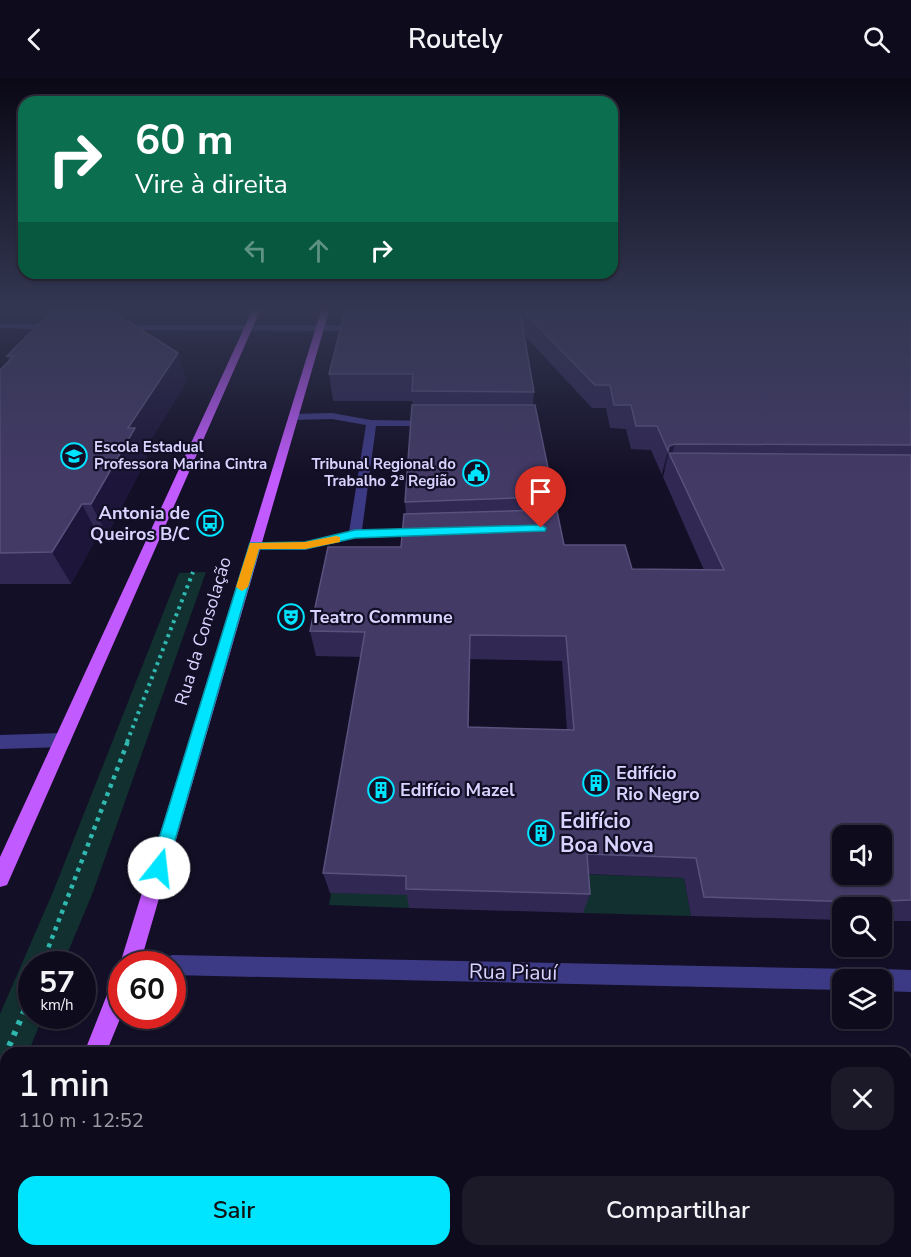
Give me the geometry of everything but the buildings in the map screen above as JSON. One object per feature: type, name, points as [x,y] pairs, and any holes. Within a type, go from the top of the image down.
[{"type":"main road","points":[[0,878],[231,366]]},
{"type":"main road","name":"Rua da Consolação","points":[[135,951],[308,366]]},
{"type":"main road","points":[[97,1047],[108,1020]]},
{"type":"street","points":[[293,417],[332,416],[371,423],[443,423]]},
{"type":"street","points":[[355,534],[371,423]]},
{"type":"street","points":[[254,546],[305,546],[355,534],[436,531]]},
{"type":"street","points":[[0,742],[63,740]]},
{"type":"street","name":"Rua Piauí","points":[[186,965],[832,980]]},
{"type":"street","points":[[892,980],[911,981]]},
{"type":"path","points":[[47,951],[193,572]]},
{"type":"path","points":[[9,1047],[18,1025]]},
{"type":"green space","points":[[206,572],[93,892],[68,951],[27,951],[53,892],[179,573]]},
{"type":"green space","points":[[580,874],[684,878],[691,916],[583,913]]},
{"type":"green space","points":[[331,893],[409,894],[409,908],[329,905]]},
{"type":"green space","points":[[18,973],[18,1029],[38,1029],[30,1047],[0,1047],[0,1014]]},
{"type":"slow traffic","points":[[242,587],[254,546],[305,546],[336,540]]},
{"type":"place","name":"Escola Estadual Professora Marina Cintra","points":[[74,456]]},
{"type":"place","name":"Tribunal Regional do Trabalho 2ª Região","points":[[476,473]]},
{"type":"place","name":"Antonia de Queiros B/C","points":[[210,523]]},
{"type":"place","name":"Teatro Commune","points":[[291,617]]},
{"type":"place","name":"Edifício Rio Negro","points":[[596,783]]},
{"type":"place","name":"Edifício Mazel","points":[[381,790]]},
{"type":"place","name":"Edifício Boa Nova","points":[[541,833]]},
{"type":"route","points":[[159,868],[254,546],[305,546],[355,534],[541,528]]}]
